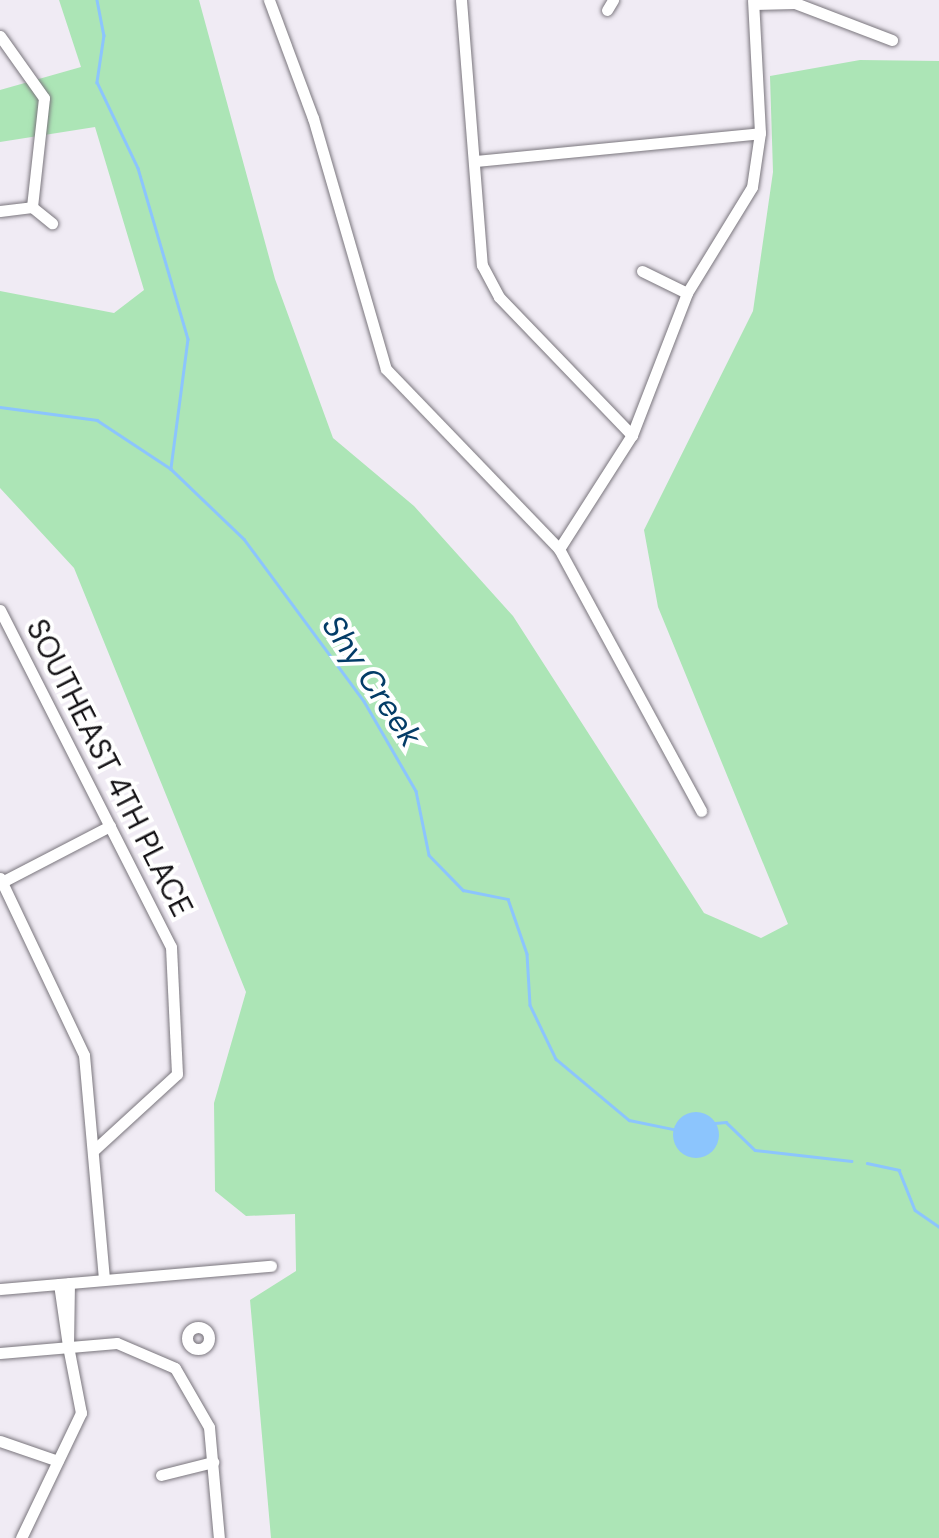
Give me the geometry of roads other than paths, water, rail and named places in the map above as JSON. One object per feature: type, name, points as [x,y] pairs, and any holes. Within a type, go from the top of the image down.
[{"type":"street","points":[[268,0],[314,118],[386,369],[560,549],[701,811]]},
{"type":"street","points":[[461,0],[482,265],[499,296],[632,436]]},
{"type":"street","points":[[560,549],[632,436],[687,293],[752,186],[760,134],[754,2],[795,3],[892,40]]},
{"type":"street","points":[[0,36],[44,98],[32,207]]},
{"type":"street","points":[[476,161],[760,134]]},
{"type":"street","points":[[0,210],[32,207],[52,223]]},
{"type":"street","points":[[642,271],[687,293]]},
{"type":"street","name":"SOUTHEAST 4TH PLACE","points":[[0,610],[170,947],[180,1058],[172,1086],[93,1151]]},
{"type":"street","points":[[104,1279],[84,1055],[1,881],[110,826]]},
{"type":"street","points":[[0,1289],[271,1266]]},
{"type":"street","points":[[21,1538],[82,1404],[68,1346],[64,1283]]},
{"type":"street","points":[[0,1353],[117,1343],[175,1368],[204,1410],[213,1462],[218,1538]]},
{"type":"street","points":[[175,1368],[192,1348]]},
{"type":"street","points":[[0,1441],[58,1461]]},
{"type":"street","points":[[161,1475],[213,1462]]},
{"type":"water","points":[[696,1112],[712,1119],[719,1135],[712,1151],[696,1158],[680,1151],[673,1135],[680,1119]]},
{"type":"waterway","name":"Shy Creek","points":[[97,0],[104,35],[97,82],[138,168],[188,339],[171,469],[244,539],[364,701],[416,791],[429,855],[463,890],[508,899],[527,954],[530,1005],[556,1059],[629,1120],[673,1129]]},
{"type":"waterway","points":[[0,407],[97,420],[171,469]]},
{"type":"waterway","name":"Shy Creek","points":[[715,1123],[726,1122],[755,1150],[851,1161]]},
{"type":"waterway","name":"Shy Creek","points":[[867,1163],[899,1170],[915,1210],[939,1227]]}]
